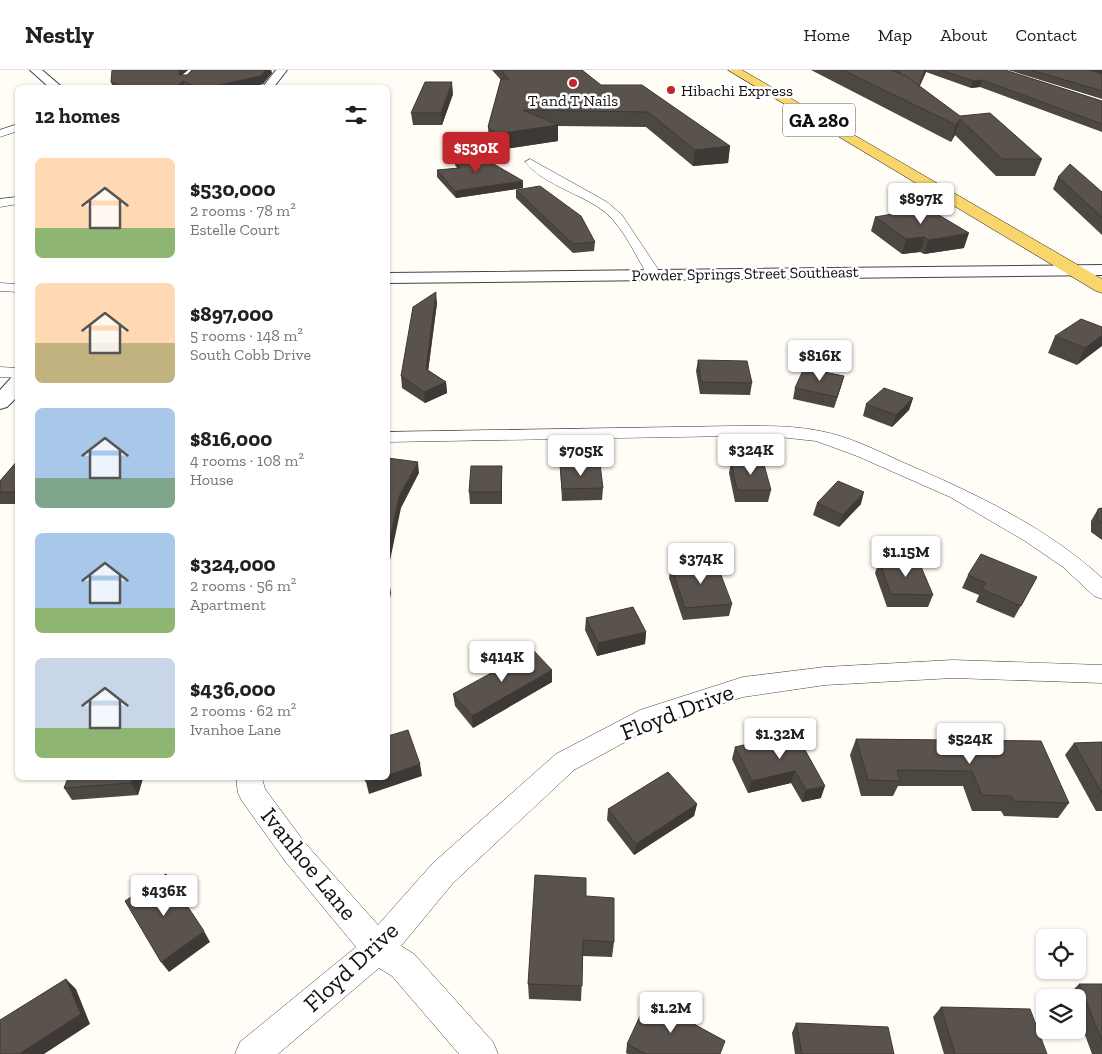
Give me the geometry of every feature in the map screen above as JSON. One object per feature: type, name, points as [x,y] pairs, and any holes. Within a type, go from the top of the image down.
[{"type":"main road","name":"GA 280","points":[[734,70],[1102,287]]},
{"type":"street","points":[[35,70],[54,85]]},
{"type":"street","points":[[270,85],[282,70]]},
{"type":"street","points":[[0,134],[15,128]]},
{"type":"street","points":[[530,162],[552,177],[603,205],[618,218],[632,237],[650,270],[648,274]]},
{"type":"street","points":[[0,203],[15,200]]},
{"type":"street","name":"Powder Springs Street Southeast","points":[[390,278],[1102,270]]},
{"type":"street","points":[[0,288],[15,288]]},
{"type":"street","points":[[0,372],[15,373]]},
{"type":"street","points":[[0,403],[15,386]]},
{"type":"street","points":[[390,437],[732,431],[779,432],[818,436],[864,452],[957,493],[1032,536],[1071,562],[1102,591]]},
{"type":"street","name":"Floyd Drive","points":[[252,1054],[378,949],[443,873],[565,762],[649,717],[743,687],[825,676],[953,669],[1102,674]]},
{"type":"street","name":"Ivanhoe Lane","points":[[249,780],[252,793],[295,852],[378,949],[403,965],[481,1054]]},
{"type":"building","points":[[112,70],[179,70],[179,75],[187,75],[192,70],[266,70],[261,76],[220,85],[192,85],[183,81],[178,85],[120,85],[111,82]]},
{"type":"building","points":[[504,70],[582,70],[601,85],[642,85],[730,146],[695,150],[648,112],[523,110],[558,125],[496,134],[488,127],[501,79],[509,79],[503,73]]},
{"type":"building","points":[[843,70],[891,70],[906,76],[960,116],[990,113],[1042,159],[1002,159],[960,119],[956,125]]},
{"type":"building","points":[[897,70],[925,70],[919,86]]},
{"type":"building","points":[[941,70],[1005,70],[1102,101],[1102,124],[982,80],[973,81]]},
{"type":"building","points":[[1031,70],[1090,70],[1102,74],[1102,91]]},
{"type":"building","points":[[425,82],[452,82],[441,113],[411,113]]},
{"type":"building","points":[[480,156],[523,181],[455,191],[437,170],[460,168],[455,159]]},
{"type":"building","points":[[1070,164],[1102,192],[1102,217],[1058,177]]},
{"type":"building","points":[[540,186],[581,216],[595,242],[573,244],[516,190]]},
{"type":"building","points":[[927,208],[969,233],[928,240],[925,237],[906,239],[875,217]]},
{"type":"building","points":[[436,292],[426,369],[446,382],[424,392],[401,376],[413,307]]},
{"type":"building","points":[[1081,319],[1102,327],[1102,335],[1085,348],[1055,336]]},
{"type":"building","points":[[698,360],[747,361],[752,383],[701,382]]},
{"type":"building","points":[[804,368],[844,376],[837,397],[795,388]]},
{"type":"building","points":[[884,388],[913,398],[896,415],[866,404]]},
{"type":"building","points":[[390,458],[418,462],[399,496],[390,539]]},
{"type":"building","points":[[731,461],[763,461],[771,490],[737,490]]},
{"type":"building","points":[[15,464],[15,492],[0,492],[0,481]]},
{"type":"building","points":[[600,464],[603,488],[562,489],[560,465]]},
{"type":"building","points":[[471,466],[502,466],[501,492],[469,492]]},
{"type":"building","points":[[838,481],[864,492],[843,515],[817,503]]},
{"type":"building","points":[[1102,508],[1102,523],[1098,520],[1098,509]]},
{"type":"building","points":[[981,554],[1037,577],[1021,606],[982,589],[986,583],[968,575]]},
{"type":"building","points":[[879,561],[919,562],[933,595],[891,594]]},
{"type":"building","points":[[716,562],[732,604],[685,608],[671,566]]},
{"type":"building","points":[[633,607],[646,632],[598,643],[586,618]]},
{"type":"building","points":[[533,650],[552,670],[472,716],[453,694]]},
{"type":"building","points":[[408,730],[420,764],[390,774],[390,735]]},
{"type":"building","points":[[794,730],[825,786],[806,790],[795,771],[752,781],[735,747],[783,736]]},
{"type":"building","points":[[856,739],[1041,741],[1069,803],[1014,801],[1011,796],[982,795],[972,771],[897,770],[900,781],[868,780]]},
{"type":"building","points":[[1102,742],[1102,793],[1074,743]]},
{"type":"building","points":[[668,772],[697,804],[636,844],[608,809]]},
{"type":"building","points":[[67,780],[132,780],[131,783],[64,788]]},
{"type":"building","points":[[166,874],[204,931],[161,962],[125,901]]},
{"type":"building","points":[[535,875],[586,878],[586,896],[614,898],[614,942],[583,940],[582,986],[528,984]]},
{"type":"building","points":[[66,979],[81,1014],[19,1054],[0,1054],[0,1020]]},
{"type":"building","points":[[1079,984],[1102,984],[1102,1041],[1086,1001],[1086,989],[1081,989]]},
{"type":"building","points":[[648,999],[725,1041],[720,1054],[646,1054],[627,1044]]},
{"type":"building","points":[[941,1007],[1030,1009],[1036,1025],[1036,1039],[1041,1039],[1047,1054],[955,1054]]},
{"type":"building","points":[[796,1023],[888,1027],[894,1054],[802,1054]]},
{"type":"place","name":"T and T Nails","points":[[573,83]]},
{"type":"place","name":"Hibachi Express","points":[[671,90]]}]
